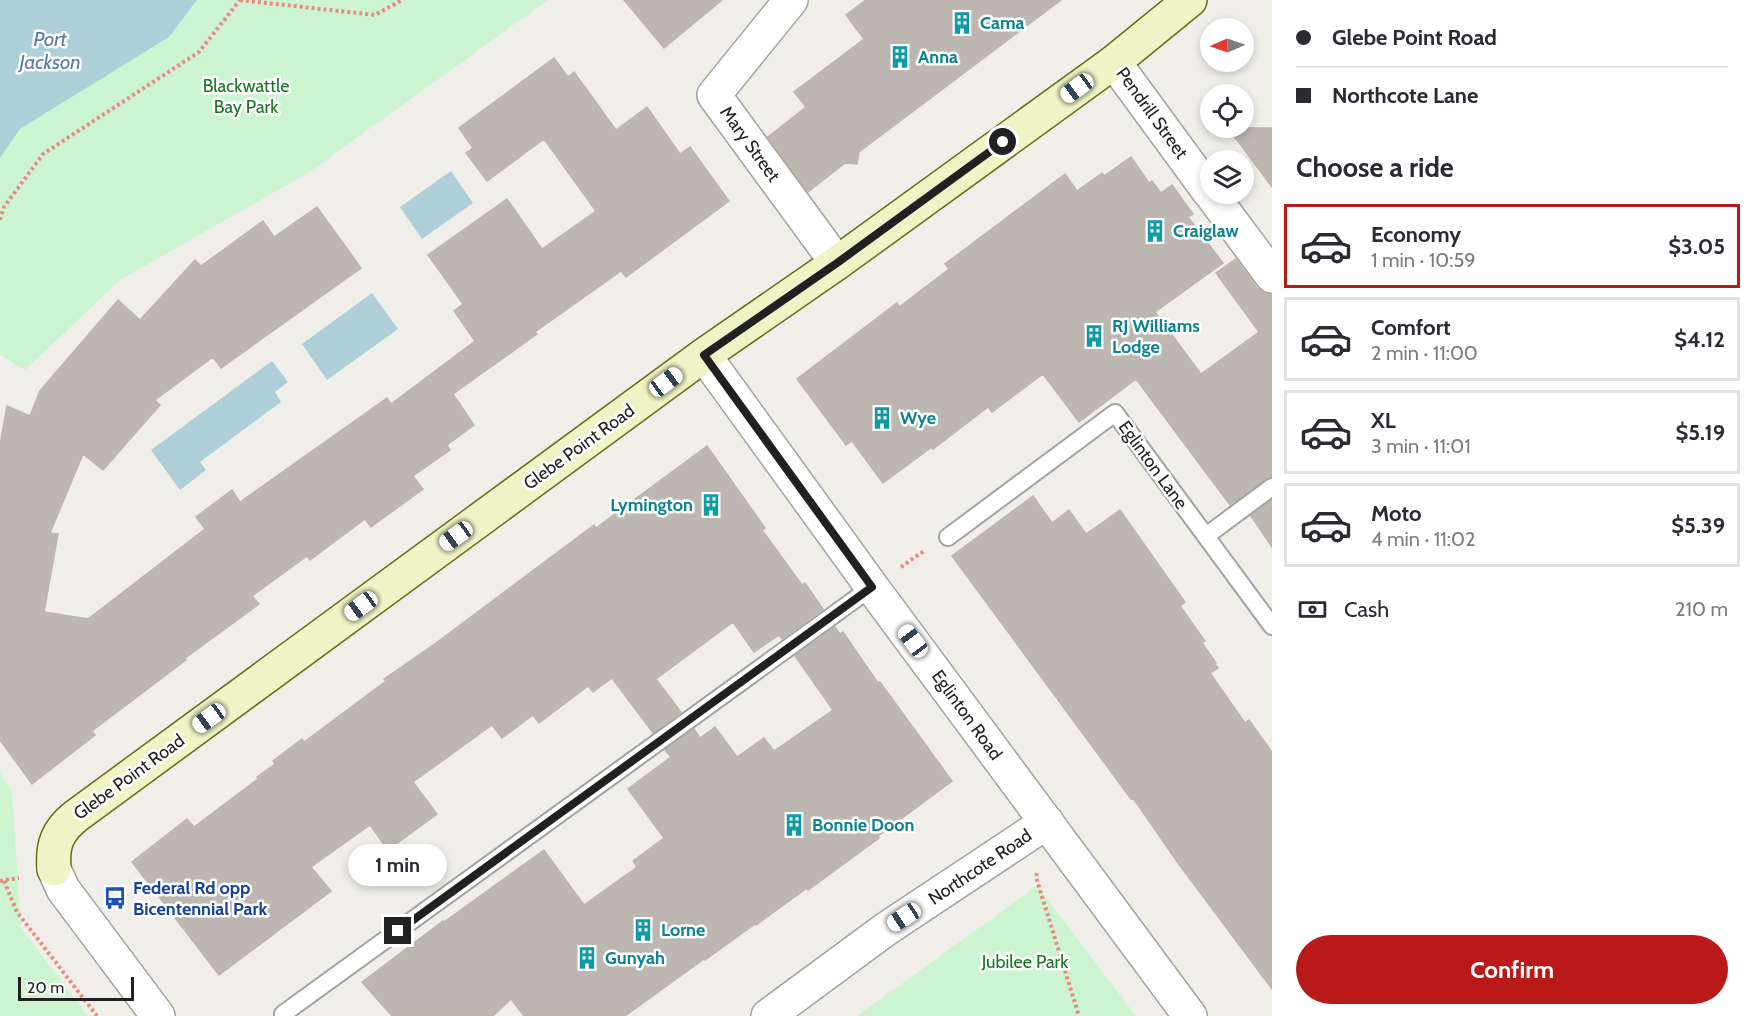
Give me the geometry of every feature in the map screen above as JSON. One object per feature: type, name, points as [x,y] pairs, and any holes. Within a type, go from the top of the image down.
[{"type":"street","name":"Mary Street","points":[[791,0],[714,95],[837,263]]},
{"type":"street","name":"Glebe Point Road","points":[[158,1016],[63,889],[54,869],[53,852],[55,839],[63,827],[704,355],[837,263],[1114,62],[1190,0]]},
{"type":"street","name":"Pendrill Street","points":[[1114,62],[1200,178]]},
{"type":"street","name":"Pendrill Street","points":[[1219,204],[1272,276]]},
{"type":"street","name":"Eglinton Road","points":[[704,355],[872,587],[1190,1016]]},
{"type":"street","name":"Northcote Road","points":[[768,1016],[886,929],[1047,822]]},
{"type":"lane","name":"Eglinton Lane","points":[[948,537],[1115,413],[1272,626]]},
{"type":"lane","points":[[1206,536],[1272,487]]},
{"type":"lane","points":[[283,1014],[872,587]]},
{"type":"path","points":[[0,220],[4,207],[43,154],[199,52],[240,0],[375,15],[402,0]]},
{"type":"path","points":[[1036,877],[1079,1016]]},
{"type":"path","points":[[0,880],[4,881],[17,912],[97,1016]]},
{"type":"green space","name":"Blackwattle Bay Park","points":[[197,0],[548,0],[308,173],[120,280],[25,370],[0,355],[0,158],[20,129],[169,37]]},
{"type":"green space","points":[[0,773],[12,792],[21,928],[88,1016],[0,1016]]},
{"type":"green space","name":"Jubilee Park","points":[[1037,886],[1136,1016],[857,1016]]},
{"type":"water","name":"Port Jackson","points":[[0,0],[197,0],[169,37],[20,129],[0,158]]},
{"type":"water","points":[[451,171],[473,203],[422,239],[400,207]]},
{"type":"water","points":[[372,293],[398,329],[327,380],[302,344]]},
{"type":"water","points":[[272,361],[288,382],[275,392],[281,402],[200,462],[206,470],[180,490],[151,450]]},
{"type":"building","points":[[624,0],[722,0],[664,48]]},
{"type":"building","points":[[866,0],[1061,0],[859,152],[857,164],[845,163],[808,192],[768,137],[806,107],[794,92],[864,39],[846,15]]},
{"type":"building","points":[[554,58],[568,77],[574,72],[616,130],[647,107],[680,154],[690,147],[729,201],[626,277],[621,271],[453,394],[474,425],[447,445],[450,450],[413,476],[423,489],[371,527],[365,519],[310,560],[307,556],[252,596],[259,604],[92,731],[95,735],[32,784],[0,740],[0,445],[7,406],[30,416],[40,391],[118,300],[140,320],[195,260],[201,266],[263,221],[274,237],[317,207],[361,268],[221,368],[213,357],[155,400],[160,405],[103,470],[83,454],[50,533],[58,534],[44,612],[88,619],[205,529],[196,517],[232,490],[240,502],[387,398],[391,404],[475,341],[454,311],[463,304],[428,255],[507,199],[542,249],[596,211],[544,139],[487,181],[466,153],[473,148],[459,128]]},
{"type":"building","points":[[1254,128],[1272,128],[1272,187],[1254,163],[1254,150],[1244,150],[1235,138],[1254,138]]},
{"type":"building","points":[[1131,157],[1149,183],[1152,181],[1161,193],[1172,185],[1193,214],[1188,217],[1223,263],[1155,312],[1201,374],[1259,332],[1216,273],[1236,259],[1257,288],[1264,293],[1272,294],[1272,477],[1230,505],[1136,379],[1079,422],[1043,374],[992,412],[988,407],[883,483],[852,441],[846,445],[797,379],[897,303],[899,307],[949,269],[945,264],[1065,174],[1077,191],[1102,173],[1104,176]]},
{"type":"building","points":[[707,446],[765,528],[762,530],[802,585],[805,583],[823,609],[782,639],[779,635],[754,652],[733,622],[656,679],[681,712],[653,733],[612,678],[593,692],[588,686],[539,723],[533,715],[502,738],[492,725],[413,782],[437,814],[388,850],[370,825],[311,867],[331,891],[219,975],[132,862],[187,819],[194,827],[258,779],[257,777],[275,764],[273,761],[302,739],[304,742],[386,681],[384,679],[594,525],[596,528]]},
{"type":"building","points":[[1033,496],[1052,523],[1069,510],[1086,534],[1120,510],[1185,602],[1180,606],[1205,641],[1202,643],[1218,668],[1210,673],[1245,723],[1249,720],[1272,752],[1272,989],[952,556]]},
{"type":"building","points":[[1272,500],[1272,547],[1251,516]]},
{"type":"building","points":[[835,627],[840,634],[843,632],[878,683],[880,682],[952,781],[878,836],[879,838],[808,890],[807,888],[625,1016],[524,1016],[511,999],[493,1016],[392,1016],[362,982],[443,921],[544,850],[584,905],[637,867],[633,861],[664,838],[628,789],[671,757],[665,750],[694,729],[700,738],[715,727],[737,757],[764,738],[774,751],[833,710],[795,656]]},
{"type":"place","name":"Cama","points":[[962,23]]},
{"type":"place","name":"Anna","points":[[900,57]]},
{"type":"place","name":"Craiglaw","points":[[1155,231]]},
{"type":"place","name":"RJ Williams Lodge","points":[[1094,336]]},
{"type":"place","name":"Wye","points":[[882,418]]},
{"type":"place","name":"Lymington","points":[[711,505]]},
{"type":"place","name":"Bonnie Doon","points":[[794,825]]},
{"type":"place","name":"Federal Rd opp Bicentennial Park","points":[[115,898]]},
{"type":"place","name":"Lorne","points":[[643,930]]},
{"type":"place","name":"Gunyah","points":[[587,958]]},
{"type":"route","points":[[398,931],[872,587],[704,355],[837,263],[1003,142]]}]
